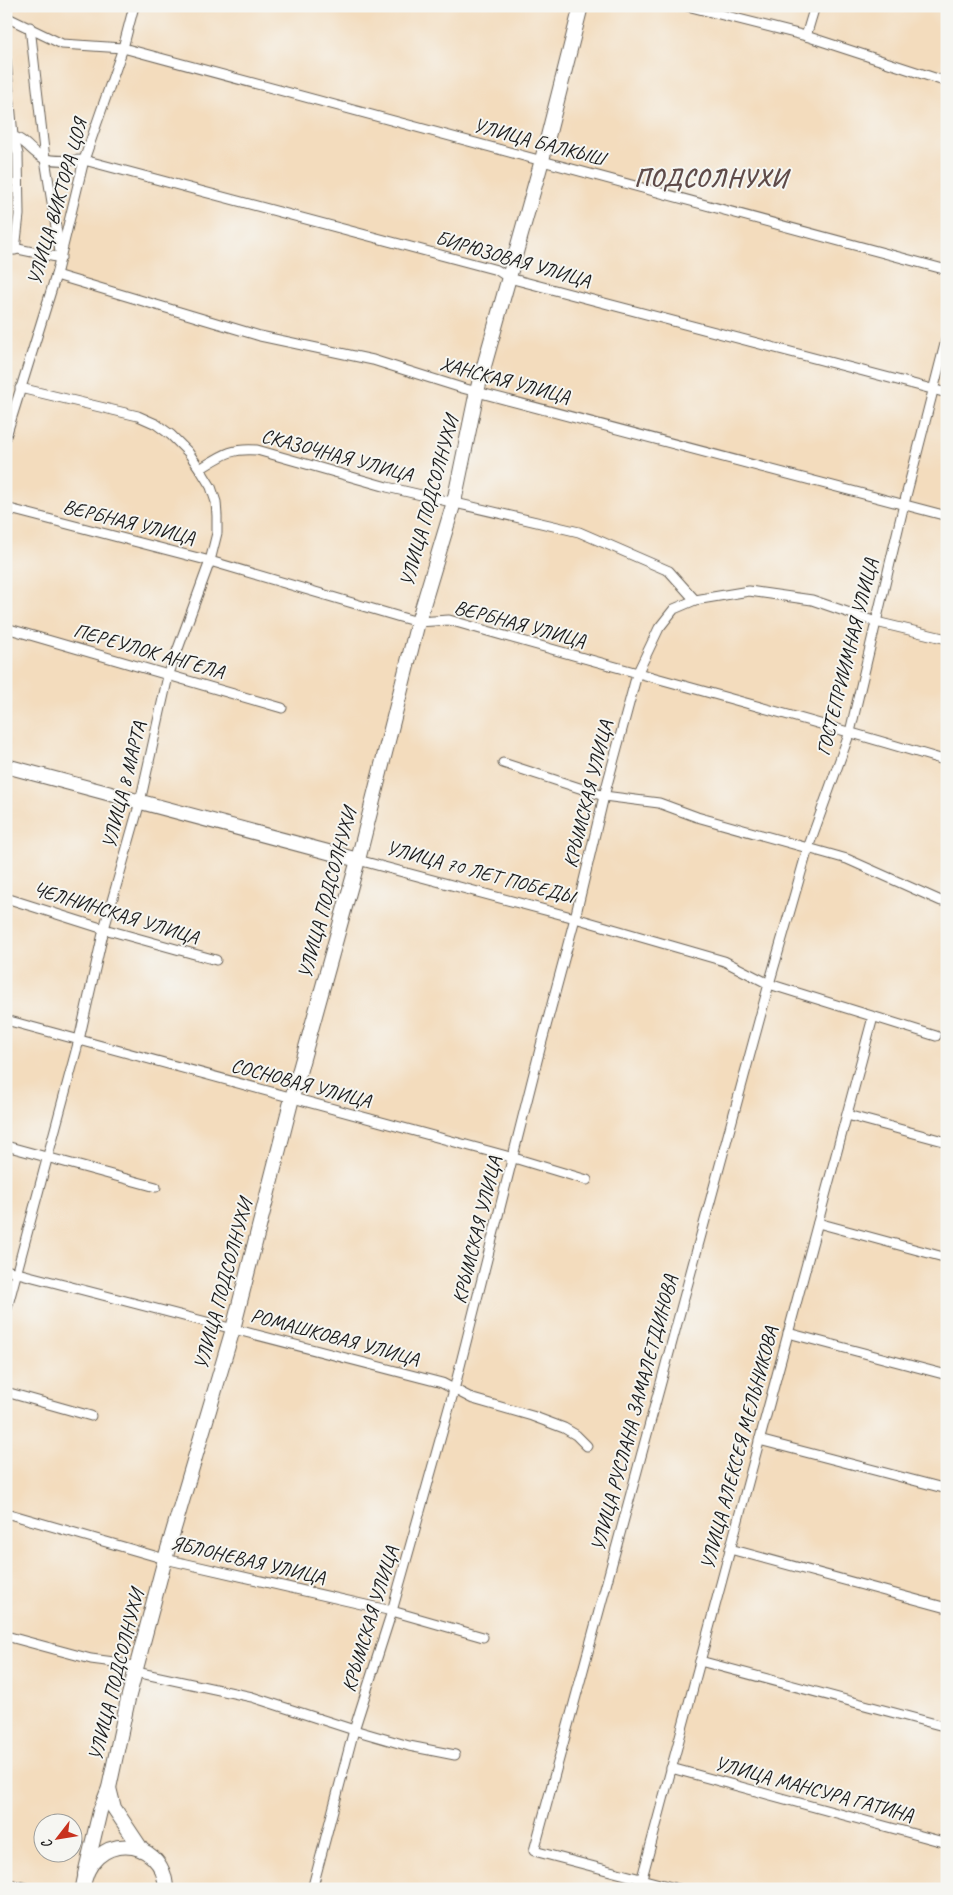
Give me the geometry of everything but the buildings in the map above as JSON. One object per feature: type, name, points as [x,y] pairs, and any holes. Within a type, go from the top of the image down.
[{"type":"street","name":"УЛИЦА ВИКТОРА ЦОЯ","points":[[6,436],[11,404],[20,388],[56,275],[84,160],[123,48],[134,6]]},
{"type":"street","name":"УЛИЦА ПОДСОЛНУХИ","points":[[84,1889],[100,1810],[109,1788],[136,1670],[165,1559],[233,1329],[292,1098],[358,860],[418,622],[454,502],[477,392],[542,160],[581,6]]},
{"type":"street","points":[[687,6],[806,36],[947,82]]},
{"type":"street","points":[[806,36],[815,6]]},
{"type":"street","name":"УЛИЦА БАЛКЫШ","points":[[6,17],[62,44],[123,48],[947,270]]},
{"type":"street","points":[[6,60],[10,136],[18,154],[19,215],[11,250],[61,258],[45,159],[30,27]]},
{"type":"street","points":[[10,136],[26,143],[45,159]]},
{"type":"street","name":"БИРЮЗОВАЯ УЛИЦА","points":[[45,159],[84,160],[496,270],[509,278],[947,393]]},
{"type":"street","name":"ХАНСКАЯ УЛИЦА","points":[[56,275],[260,336],[374,360],[477,392],[947,516]]},
{"type":"street","name":"ГОСТЕПРИИМНАЯ УЛИЦА","points":[[769,984],[808,848],[850,732],[932,389],[947,336]]},
{"type":"street","name":"УЛИЦА 8 МАРТА","points":[[6,1312],[79,1040],[104,929],[140,802],[168,676],[210,561],[217,533],[216,502],[211,487],[188,452],[171,435],[156,424],[138,416],[20,388]]},
{"type":"street","name":"СКАЗОЧНАЯ УЛИЦА","points":[[200,470],[226,453],[241,449],[257,450],[436,500],[454,502],[579,532],[669,571],[695,600]]},
{"type":"street","name":"ВЕРБНАЯ УЛИЦА","points":[[6,508],[210,561],[418,622],[449,620],[947,761]]},
{"type":"street","points":[[695,600],[749,591],[812,600],[876,622],[947,639]]},
{"type":"street","name":"КРЫМСКАЯ УЛИЦА","points":[[313,1886],[354,1730],[392,1611],[454,1390],[575,918],[604,796],[637,674],[659,628],[674,609],[695,600]]},
{"type":"street","name":"ПЕРЕУЛОК АНГЕЛА","points":[[6,628],[282,708]]},
{"type":"street","points":[[503,763],[604,796],[659,803],[697,818],[847,859],[942,900]]},
{"type":"street","name":"УЛИЦА 70 ЛЕТ ПОБЕДЫ","points":[[6,766],[575,918],[724,961],[769,984],[936,1036]]},
{"type":"street","name":"ЧЕЛНИНСКАЯ УЛИЦА","points":[[6,898],[104,929],[216,960]]},
{"type":"street","name":"УЛИЦА РУСЛАНА ЗАМАЛЕТДИНОВА","points":[[642,1879],[534,1851],[769,984]]},
{"type":"street","name":"УЛИЦА АЛЕКСЕЯ МЕЛЬНИКОВА","points":[[639,1889],[873,1017]]},
{"type":"street","name":"СОСНОВАЯ УЛИЦА","points":[[6,1020],[514,1158],[587,1180]]},
{"type":"street","points":[[847,1115],[947,1142]]},
{"type":"street","points":[[6,1146],[156,1187]]},
{"type":"street","points":[[818,1223],[947,1258]]},
{"type":"street","name":"РОМАШКОВАЯ УЛИЦА","points":[[6,1270],[442,1383],[474,1399],[532,1416],[564,1428],[576,1435],[587,1446]]},
{"type":"street","points":[[788,1333],[947,1375]]},
{"type":"street","points":[[6,1392],[91,1416]]},
{"type":"street","points":[[759,1440],[947,1489]]},
{"type":"street","name":"ЯБЛОНЕВАЯ УЛИЦА","points":[[6,1513],[165,1559],[392,1611],[483,1637]]},
{"type":"street","points":[[730,1549],[947,1608]]},
{"type":"street","points":[[6,1636],[91,1659],[114,1662],[136,1670],[252,1697],[409,1746],[455,1755]]},
{"type":"street","points":[[700,1662],[947,1728]]},
{"type":"street","name":"УЛИЦА МАНСУРА ГАТИНА","points":[[671,1768],[947,1843]]},
{"type":"street","points":[[109,1788],[114,1808],[142,1850]]},
{"type":"street","points":[[86,1874],[92,1862],[102,1852],[115,1847],[129,1846],[142,1850],[153,1857],[161,1867],[166,1879],[166,1889]]},
{"type":"street","points":[[642,1879],[679,1889]]},
{"type":"street","points":[[6,1883],[31,1889]]},
{"type":"district","name":"ПОДСОЛНУХИ","points":[[711,178]]}]
